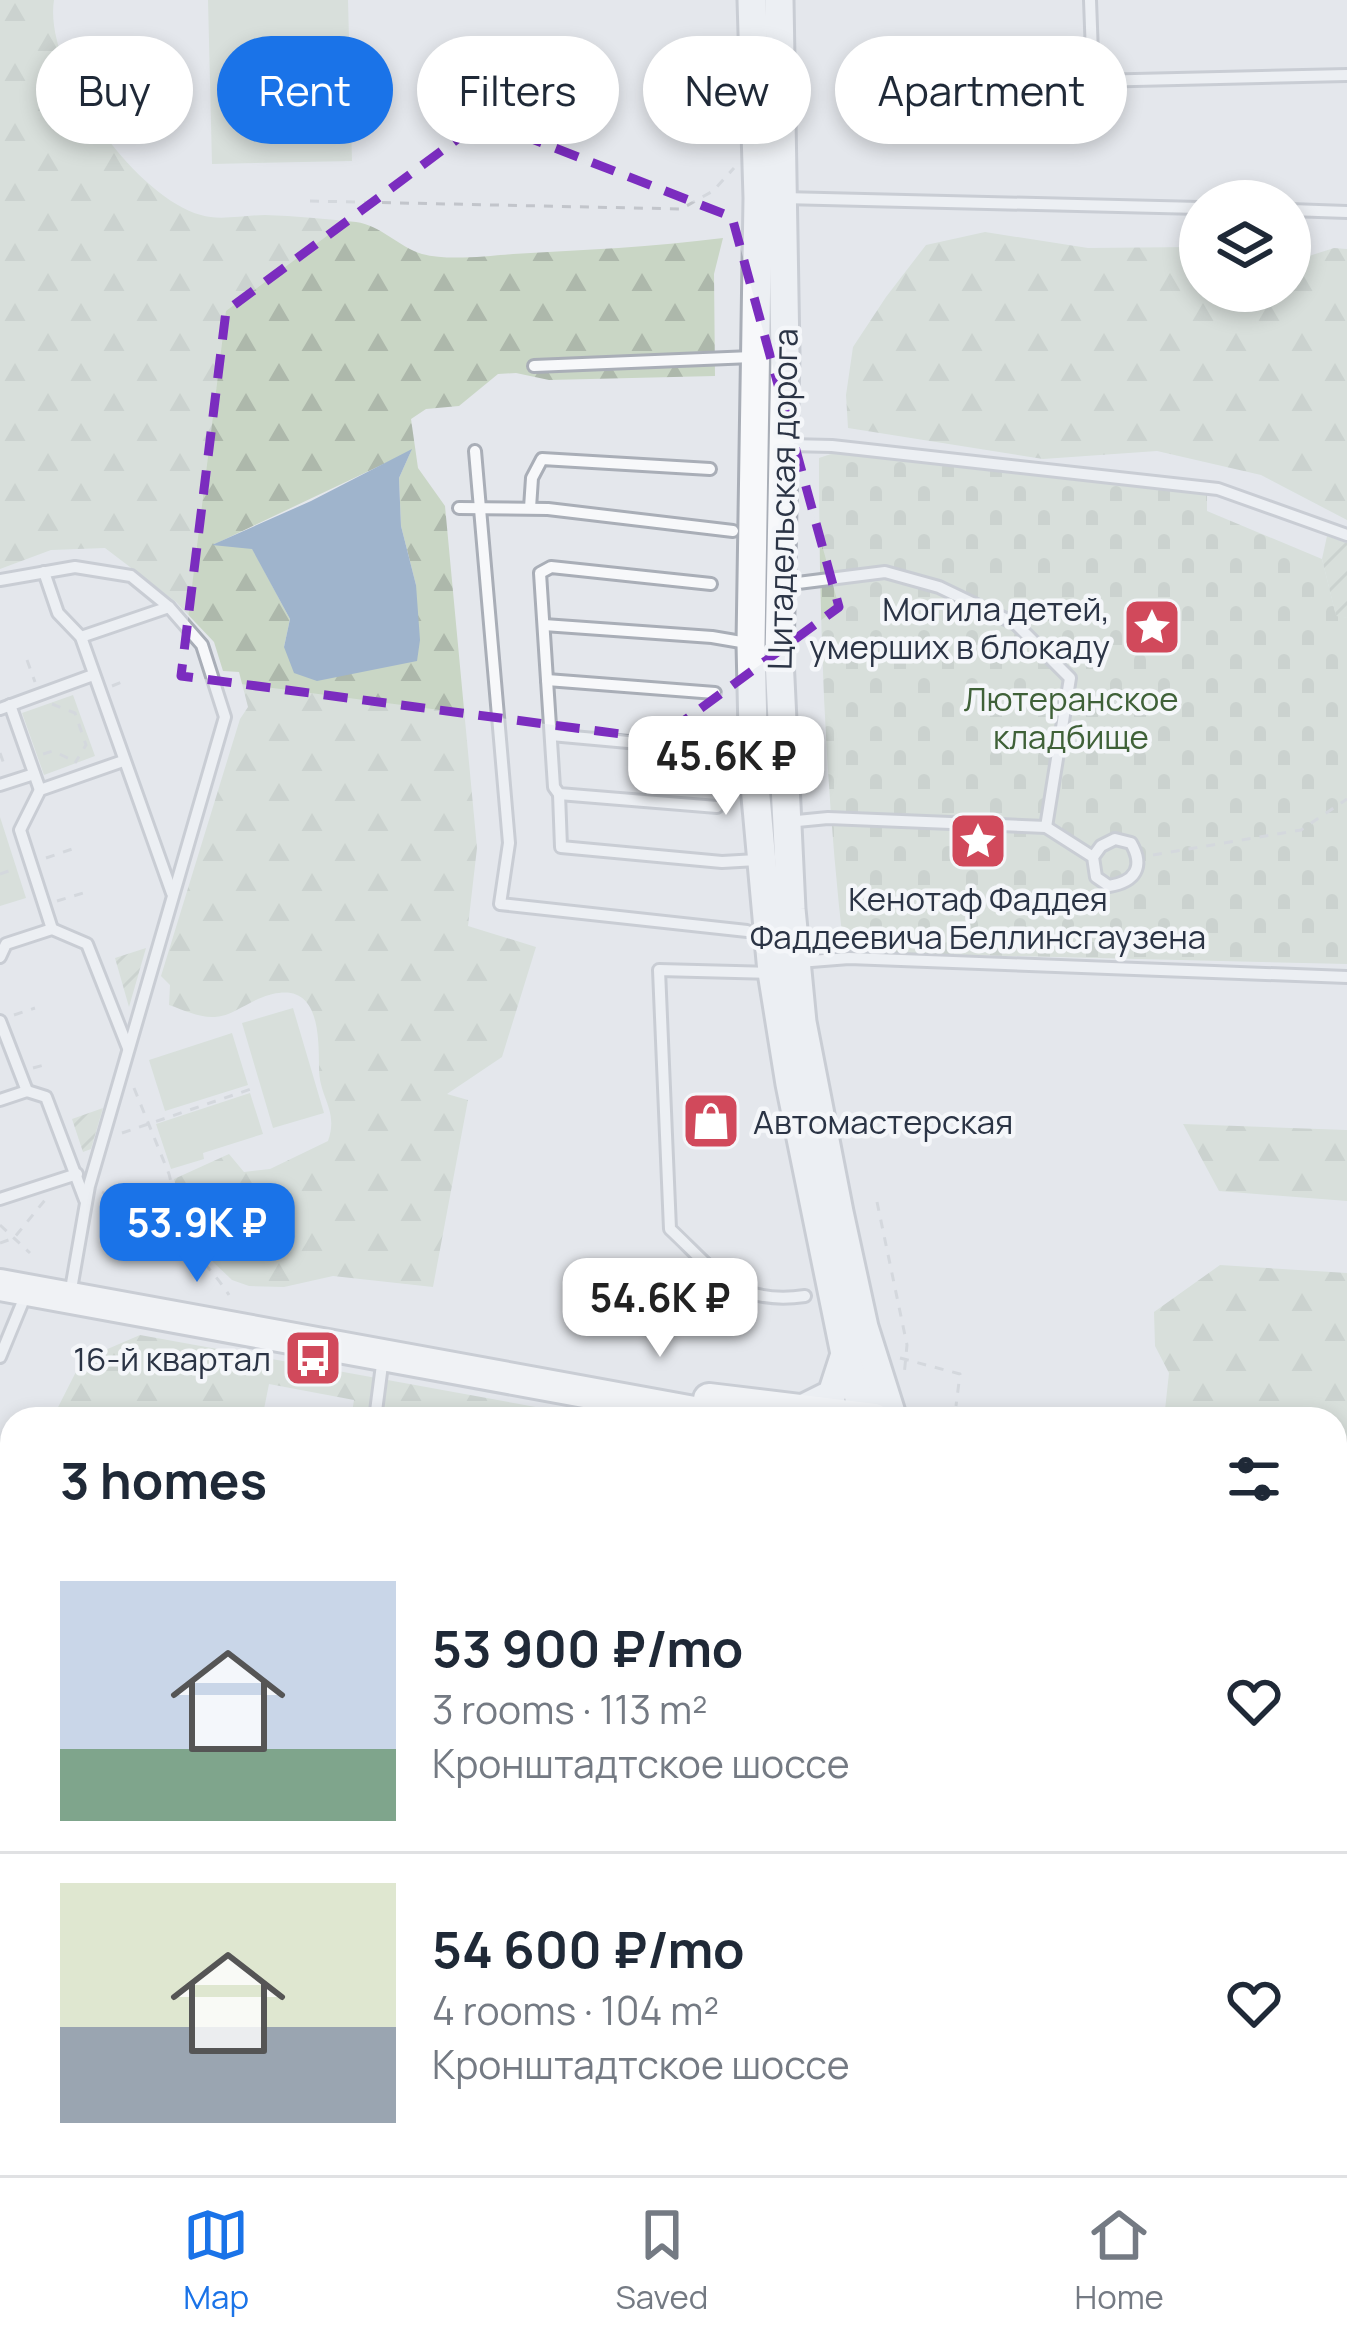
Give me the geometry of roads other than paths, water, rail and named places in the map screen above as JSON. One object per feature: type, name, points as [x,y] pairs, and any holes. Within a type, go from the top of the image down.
[{"type":"main road","points":[[14,1287],[671,1407]]},
{"type":"main road","points":[[560,1385],[771,1407]]},
{"type":"street","name":"Цитадельская дорога","points":[[752,0],[770,198],[784,445],[779,585],[784,967],[798,1126],[845,1354],[865,1407]]},
{"type":"street","name":"Цитадельская дорога","points":[[779,0],[770,198],[756,357],[751,644],[760,860],[784,967],[802,1022],[864,1328],[889,1407]]},
{"type":"street","points":[[806,1407],[832,1394],[845,1354]]},
{"type":"lane","points":[[1090,0],[1093,81],[1347,75]]},
{"type":"lane","points":[[770,198],[1179,208]]},
{"type":"lane","points":[[1311,211],[1347,212]]},
{"type":"lane","points":[[534,366],[756,357]]},
{"type":"lane","points":[[784,445],[832,446],[1218,489],[1347,535]]},
{"type":"lane","points":[[475,451],[509,843],[500,904],[747,931]]},
{"type":"lane","points":[[530,508],[532,478],[542,459],[710,469]]},
{"type":"lane","points":[[459,508],[530,508],[733,531]]},
{"type":"lane","points":[[710,584],[550,567],[540,573],[561,847],[722,862],[760,860]]},
{"type":"lane","points":[[0,580],[75,568],[131,576],[169,607],[202,645],[225,718],[89,1186],[70,1295]]},
{"type":"lane","points":[[44,572],[58,614],[80,637],[173,896]]},
{"type":"lane","points":[[779,585],[885,572],[939,586],[1016,624],[1070,678],[1046,827]]},
{"type":"lane","points":[[80,637],[169,607]]},
{"type":"lane","points":[[544,625],[751,644]]},
{"type":"lane","points":[[40,790],[5,707],[93,675]]},
{"type":"lane","points":[[547,680],[715,693]]},
{"type":"lane","points":[[550,735],[716,750]]},
{"type":"lane","points":[[52,929],[20,830],[40,790],[123,761]]},
{"type":"lane","points":[[0,785],[34,774]]},
{"type":"lane","points":[[559,794],[717,806]]},
{"type":"lane","points":[[784,823],[828,818],[1046,827],[1093,857],[1096,877],[1108,886],[1126,884],[1138,872],[1140,857],[1131,843],[1115,839],[1093,857]]},
{"type":"lane","points":[[0,957],[6,944],[52,929],[87,944],[128,1048]]},
{"type":"lane","points":[[805,1296],[740,1294],[670,1229],[658,970],[784,967],[849,958],[1347,977]]},
{"type":"lane","points":[[0,1021],[27,1091]]},
{"type":"lane","points":[[0,1100],[27,1091],[46,1097],[86,1203]]},
{"type":"lane","points":[[0,1199],[77,1174]]},
{"type":"lane","points":[[0,1358],[14,1287]]},
{"type":"lane","points":[[377,1407],[384,1353]]},
{"type":"water","points":[[412,449],[399,478],[401,526],[416,585],[417,661],[317,681],[294,673],[284,647],[290,619],[252,549],[212,545]]},
{"type":"place","name":"Могила детей, умерших в блокаду","points":[[1152,627]]},
{"type":"place","name":"Кенотаф Фаддея Фаддеевича Беллинсгаузена","points":[[978,841]]},
{"type":"place","name":"Автомастерская","points":[[711,1121]]},
{"type":"place","name":"16-й квартал","points":[[313,1358]]},
{"type":"park label","name":"Лютеранское кладбище","points":[[1071,717]]}]
